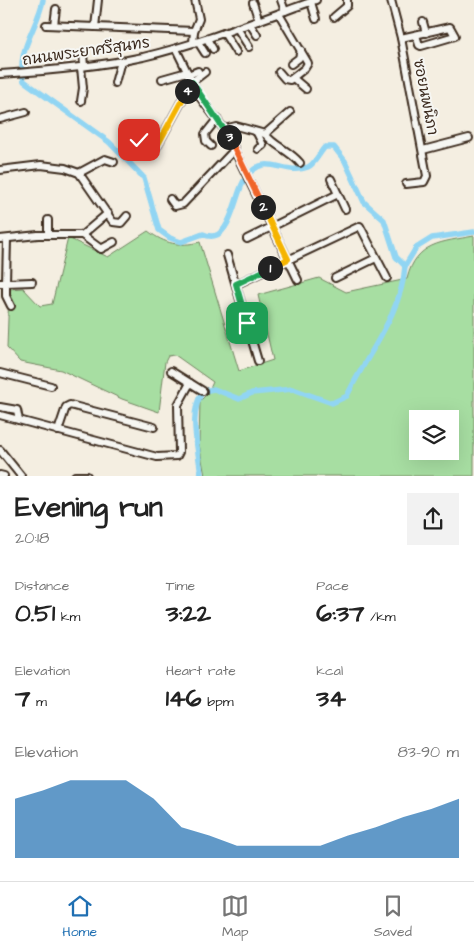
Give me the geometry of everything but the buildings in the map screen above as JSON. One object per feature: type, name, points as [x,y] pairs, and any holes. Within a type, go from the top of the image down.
[{"type":"street","points":[[94,27],[98,0]]},
{"type":"street","points":[[195,0],[199,19],[194,31],[196,43],[205,53]]},
{"type":"street","points":[[279,72],[288,80],[293,78],[308,63],[282,12],[281,0]]},
{"type":"street","points":[[334,17],[347,6],[347,0]]},
{"type":"street","name":"ซอยนพนิภา","points":[[391,0],[401,38],[423,150],[426,180],[406,184]]},
{"type":"street","points":[[314,1],[316,19]]},
{"type":"street","name":"ถนนพระยาศรีสุนทร","points":[[0,74],[83,67],[121,61],[196,43],[259,21],[299,3],[314,1]]},
{"type":"street","points":[[254,4],[259,21]]},
{"type":"street","points":[[54,25],[56,10]]},
{"type":"street","points":[[423,22],[426,33]]},
{"type":"street","points":[[250,24],[257,35]]},
{"type":"street","points":[[46,25],[194,31]]},
{"type":"street","points":[[401,38],[452,27],[455,36],[421,46],[416,35]]},
{"type":"street","points":[[237,28],[249,47]]},
{"type":"street","points":[[224,33],[236,52]]},
{"type":"street","points":[[207,39],[213,49]]},
{"type":"street","points":[[176,48],[192,82],[224,129],[235,149],[298,280]]},
{"type":"street","points":[[291,64],[299,58],[301,50]]},
{"type":"street","points":[[81,101],[83,54]]},
{"type":"street","points":[[115,83],[121,61]]},
{"type":"street","points":[[139,140],[152,150],[156,148],[192,82],[202,72],[162,79]]},
{"type":"street","points":[[293,78],[306,89]]},
{"type":"street","points":[[0,119],[26,112]]},
{"type":"street","points":[[265,134],[290,112]]},
{"type":"street","points":[[211,146],[206,141],[205,134],[217,119]]},
{"type":"street","points":[[224,129],[236,126],[265,134],[272,142],[288,149],[300,162]]},
{"type":"street","points":[[257,133],[263,144],[258,149]]},
{"type":"street","points":[[423,150],[469,138]]},
{"type":"street","points":[[170,199],[175,206],[183,204],[235,149]]},
{"type":"street","points":[[79,173],[105,159],[114,162]]},
{"type":"street","points":[[0,170],[41,165],[65,168],[79,173],[113,222],[117,224],[125,220],[127,216]]},
{"type":"street","points":[[331,179],[345,209]]},
{"type":"street","points":[[247,239],[338,194]]},
{"type":"street","points":[[82,236],[108,213]]},
{"type":"street","points":[[48,220],[48,235]]},
{"type":"street","points":[[236,284],[360,226],[387,278]]},
{"type":"street","points":[[11,306],[3,283],[3,239],[48,235],[82,236],[102,249],[114,242]]},
{"type":"street","points":[[227,255],[258,361]]},
{"type":"street","points":[[335,278],[376,258]]},
{"type":"street","points":[[3,283],[32,282]]},
{"type":"street","points":[[0,372],[50,386]]},
{"type":"street","points":[[171,372],[203,391]]},
{"type":"street","points":[[0,415],[157,457],[177,456],[179,452],[178,405],[190,383]]},
{"type":"street","points":[[58,431],[66,407],[70,404],[154,427]]},
{"type":"street","points":[[0,407],[17,410],[19,420]]},
{"type":"street","points":[[0,451],[19,476]]},
{"type":"street","points":[[74,476],[79,474],[87,476]]},
{"type":"street","points":[[0,475],[4,476]]},
{"type":"green space","points":[[148,231],[166,242],[185,244],[200,242],[239,371],[273,360],[258,295],[319,278],[346,292],[407,279],[411,267],[424,251],[441,242],[474,236],[474,476],[205,476],[199,444],[200,401],[208,393],[213,382],[175,355],[168,356],[165,362],[159,412],[122,399],[61,370],[20,362],[7,348],[9,289],[23,288],[40,306],[52,304],[68,238],[108,257]]},
{"type":"waterway","points":[[43,0],[22,60],[24,81],[109,142],[144,178],[159,230],[170,238],[181,242],[203,234],[212,236],[220,233],[231,216],[241,185],[253,170],[260,166],[268,165],[291,169],[308,167],[325,147],[334,147],[345,161],[364,202],[384,220],[396,257],[405,266],[402,283],[391,317],[347,396],[332,403],[293,389],[252,393],[239,399],[214,389],[203,391],[198,400],[195,421],[201,476]]},
{"type":"waterway","points":[[405,266],[416,248],[432,238],[474,232]]},
{"type":"route","points":[[139,140],[152,150],[156,148],[192,82],[199,96],[224,129],[288,259],[236,284],[247,323]]}]
